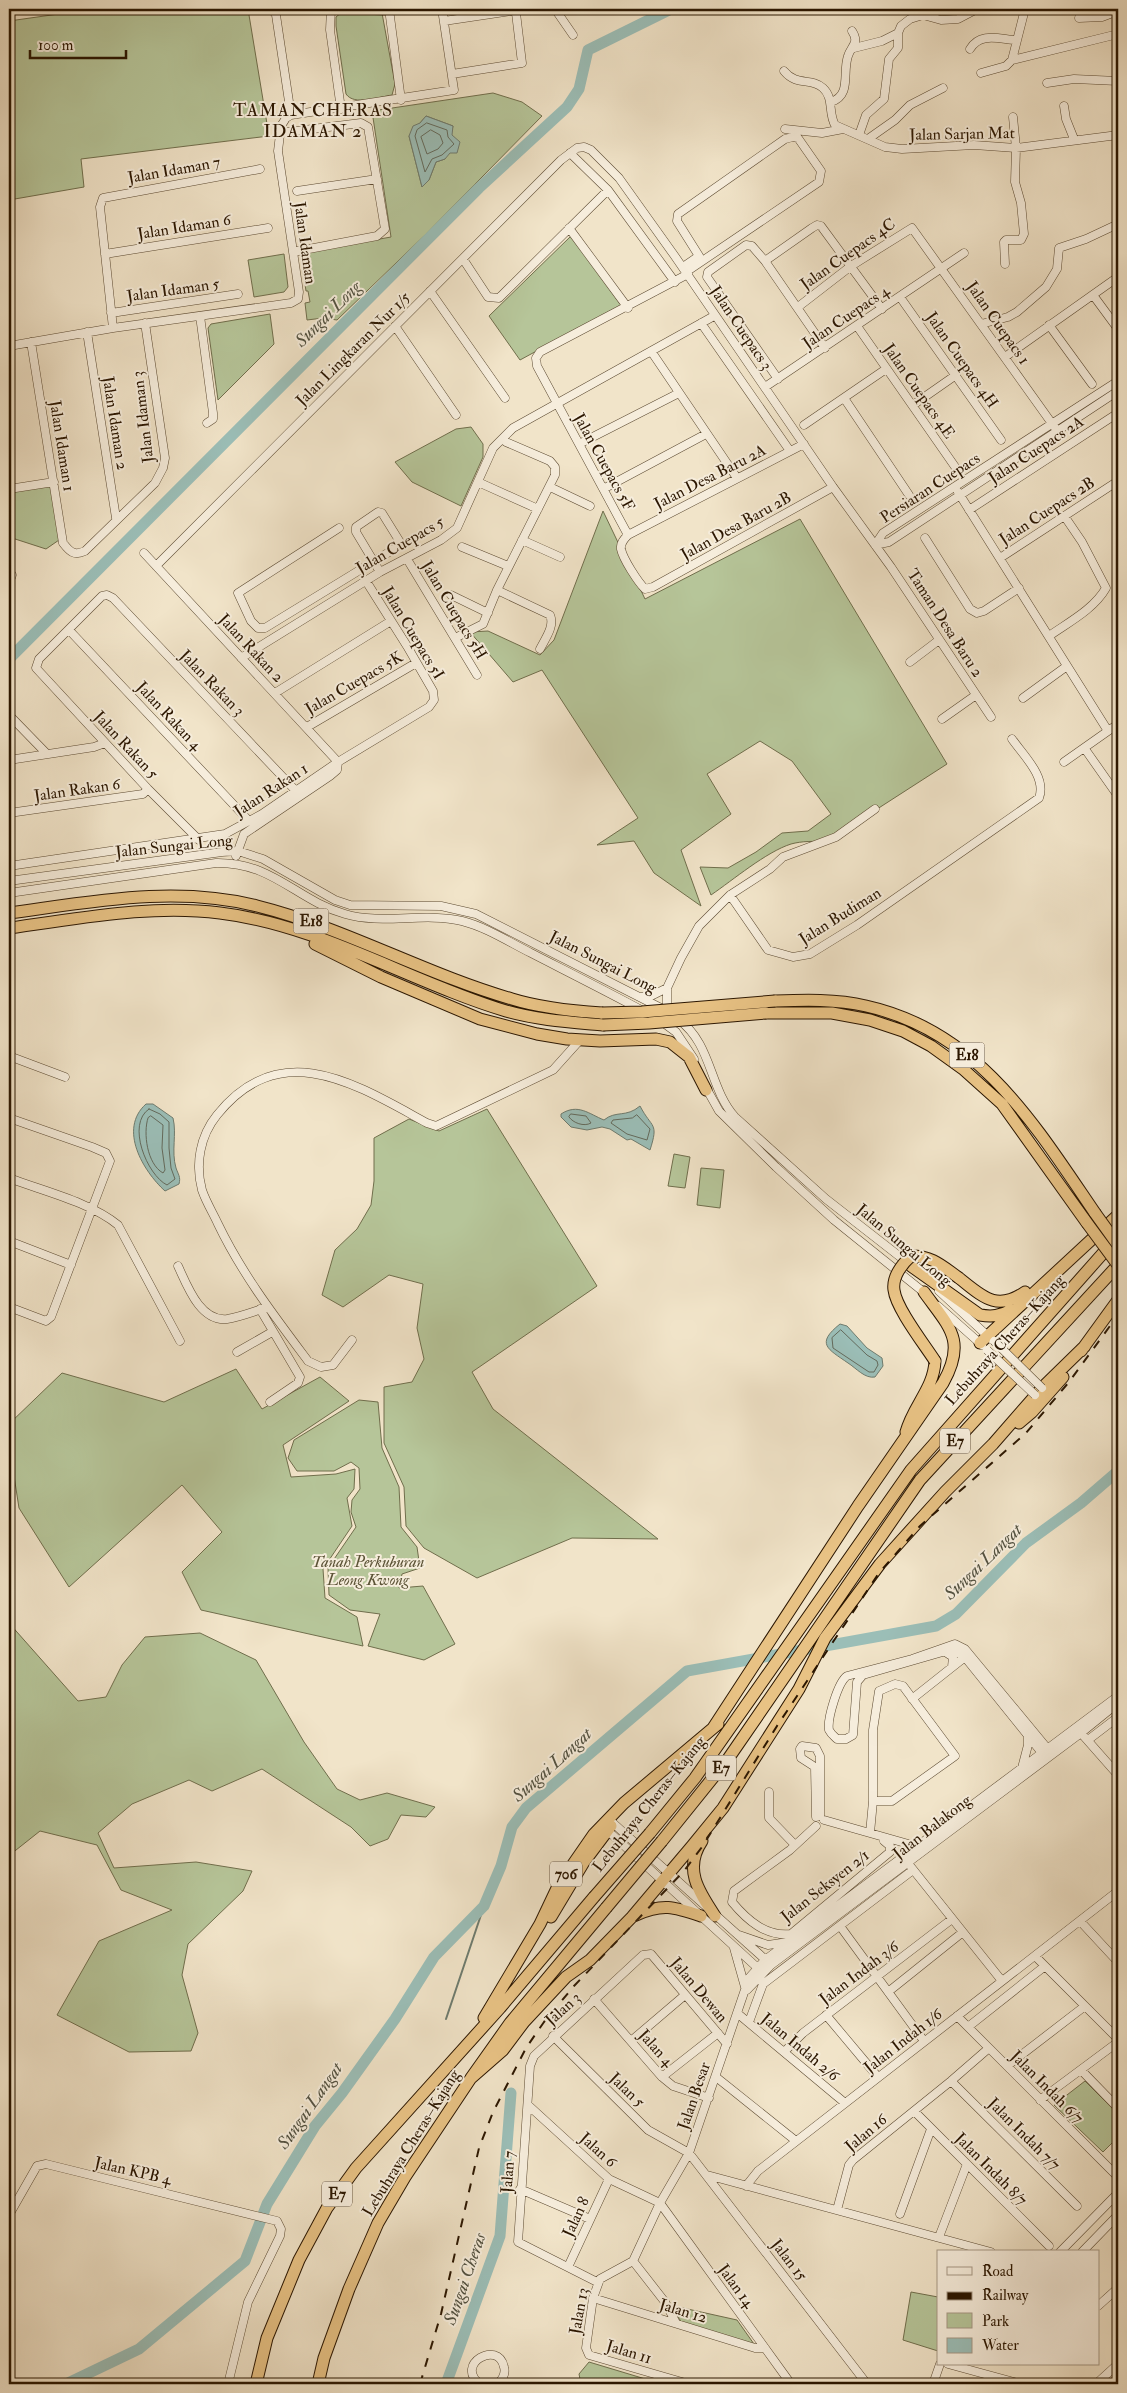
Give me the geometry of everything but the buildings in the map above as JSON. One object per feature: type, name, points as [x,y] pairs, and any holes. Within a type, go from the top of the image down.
[{"type":"highway","name":"E18","points":[[9,913],[136,897],[181,896],[220,898],[263,907],[330,928],[474,987],[511,999],[570,1011],[602,1013],[642,1012],[775,1000],[833,1001],[864,1005],[892,1013],[922,1025],[948,1041],[994,1078],[1015,1101],[1118,1245]]},
{"type":"highway","name":"E18","points":[[9,928],[138,911],[182,910],[220,913],[259,920],[328,942],[506,1011],[546,1020],[603,1025],[766,1013],[832,1013],[870,1020],[903,1031],[931,1046],[963,1069],[1002,1104],[1118,1265]]},
{"type":"highway","points":[[259,920],[443,1005],[480,1019],[537,1034],[580,1040],[656,1039],[670,1042],[689,1057],[706,1090]]},
{"type":"highway","points":[[987,1342],[1019,1305],[1118,1215]]},
{"type":"highway","name":"Lebuhraya Cheras–Kajang","points":[[256,2382],[267,2338],[299,2260],[327,2208],[356,2168],[470,2042],[695,1778],[799,1627],[911,1470],[1118,1236]]},
{"type":"highway","points":[[903,1440],[910,1416],[933,1379],[935,1361],[898,1301],[894,1288],[897,1272],[911,1256],[932,1258],[984,1298],[1000,1302],[1013,1300],[1075,1256]]},
{"type":"highway","name":"Lebuhraya Cheras–Kajang","points":[[318,2384],[324,2358],[349,2289],[378,2223],[471,2078],[510,2023],[728,1759],[775,1690],[822,1634],[878,1538],[920,1480],[1118,1265]]},
{"type":"highway","points":[[911,1266],[980,1315],[990,1317],[1002,1315],[1019,1305]]},
{"type":"highway","points":[[712,1728],[903,1440],[943,1384],[954,1364],[955,1343],[949,1327],[924,1292]]},
{"type":"highway","points":[[993,1444],[1032,1412],[1067,1373],[1084,1346],[1118,1300]]},
{"type":"highway","points":[[715,1916],[699,1893],[693,1877],[696,1850],[715,1824],[722,1808],[794,1687],[822,1634],[861,1579],[890,1544],[993,1444],[1039,1392],[1084,1346]]},
{"type":"highway","points":[[728,1759],[794,1687]]},
{"type":"highway","points":[[470,2042],[515,1967],[610,1827],[627,1809],[636,1795],[712,1728],[749,1699]]},
{"type":"highway","name":"706","points":[[515,1967],[558,1886],[584,1849],[613,1813],[636,1795]]},
{"type":"highway","points":[[471,2078],[502,2050],[524,2022],[566,1977],[590,1960],[632,1917],[722,1808]]},
{"type":"highway","points":[[632,1917],[661,1906],[701,1916]]},
{"type":"street","points":[[9,11],[32,9]]},
{"type":"street","points":[[272,9],[276,15],[291,115],[402,100],[454,90],[442,9]]},
{"type":"street","points":[[341,109],[330,30],[332,9],[389,10],[402,100]]},
{"type":"street","points":[[555,9],[573,35]]},
{"type":"street","points":[[859,136],[866,115],[884,99],[888,62],[898,48],[898,33],[904,23],[923,15],[941,20],[958,19],[977,9]]},
{"type":"street","points":[[1012,60],[1025,9]]},
{"type":"street","points":[[444,22],[512,11],[516,13],[522,63],[452,74]]},
{"type":"street","points":[[1080,18],[1102,18],[1118,11]]},
{"type":"street","points":[[831,102],[843,94],[848,56],[854,48],[856,41],[852,32]]},
{"type":"street","points":[[854,48],[882,41],[898,33]]},
{"type":"street","points":[[981,72],[1006,66],[1012,60],[1118,34]]},
{"type":"street","points":[[970,49],[976,40],[983,37],[1016,40]]},
{"type":"street","points":[[784,71],[794,80],[817,84],[824,88],[831,102],[832,120],[835,125],[844,129]]},
{"type":"street","points":[[1047,83],[1074,79],[1118,81]]},
{"type":"street","points":[[868,139],[895,120],[910,106],[943,88]]},
{"type":"street","points":[[1064,106],[1066,119],[1074,140]]},
{"type":"street","name":"Jalan Idaman","points":[[9,346],[145,323],[291,303],[298,299],[299,292],[278,151],[280,133],[286,118],[291,115]]},
{"type":"street","points":[[1005,264],[1004,242],[1006,240],[1021,240],[1024,234],[1021,203],[1015,182],[1016,148],[1013,117]]},
{"type":"street","points":[[280,133],[361,123],[368,127],[385,229],[377,236],[293,252]]},
{"type":"street","points":[[784,128],[822,134],[844,129]]},
{"type":"street","name":"Jalan Sarjan Mat","points":[[844,129],[885,146],[902,149],[974,145],[1016,148],[1118,135]]},
{"type":"street","points":[[569,228],[628,308],[674,282],[698,256],[677,221],[678,214],[785,139],[798,138],[820,171],[819,182],[685,271]]},
{"type":"street","name":"Jalan Cuepacs 3","points":[[570,153],[577,148],[584,147],[591,150],[619,178],[875,545]]},
{"type":"street","points":[[570,153],[608,190],[674,282]]},
{"type":"street","name":"Jalan Lingkaran Nur 1/5","points":[[156,566],[570,153]]},
{"type":"street","name":"Jalan Idaman 7","points":[[105,254],[100,207],[103,198],[260,168]]},
{"type":"street","points":[[297,191],[377,179]]},
{"type":"street","points":[[463,259],[488,296],[499,298],[608,190]]},
{"type":"street","points":[[982,324],[1012,315],[1046,287],[1057,269],[1059,248],[1072,245],[1118,224]]},
{"type":"street","points":[[765,261],[817,225],[821,226],[882,309]]},
{"type":"street","name":"Jalan Idaman 6","points":[[105,254],[268,228]]},
{"type":"street","name":"Jalan Cuepacs 4C","points":[[798,307],[851,266],[908,229],[912,228],[916,231]]},
{"type":"street","name":"Jalan Cuepacs 1","points":[[916,231],[1058,432]]},
{"type":"street","points":[[778,379],[707,274],[749,244],[765,261],[825,348]]},
{"type":"street","name":"Jalan Cuepacs 4","points":[[766,387],[964,253]]},
{"type":"street","points":[[105,254],[113,328]]},
{"type":"street","points":[[1005,358],[1118,277]]},
{"type":"street","points":[[430,291],[505,398]]},
{"type":"street","name":"Jalan Idaman 5","points":[[111,313],[238,294]]},
{"type":"street","points":[[1094,295],[1118,329]]},
{"type":"street","name":"Jalan Cuepacs 4H","points":[[900,297],[1001,440]]},
{"type":"street","name":"Jalan Cuepacs 5F","points":[[628,308],[540,352],[536,358],[537,366],[556,403],[605,488],[628,535]]},
{"type":"street","points":[[200,316],[213,413],[213,419],[207,423]]},
{"type":"street","name":"Jalan Cuepacs 5","points":[[241,658],[380,572],[408,559],[446,537],[456,528],[493,448],[513,428],[714,316]]},
{"type":"street","name":"Jalan Idaman 3","points":[[70,552],[77,554],[85,551],[116,518],[155,482],[163,468],[165,458],[145,323]]},
{"type":"street","points":[[701,323],[790,451]]},
{"type":"street","points":[[1050,325],[1092,384]]},
{"type":"street","points":[[396,326],[456,415]]},
{"type":"street","name":"Jalan Cuepacs 4E","points":[[857,326],[958,471]]},
{"type":"street","name":"Jalan Idaman 2","points":[[87,332],[116,518]]},
{"type":"street","name":"Jalan Idaman 1","points":[[32,342],[64,543],[70,552]]},
{"type":"street","points":[[651,351],[737,478]]},
{"type":"street","points":[[804,425],[886,369]]},
{"type":"street","points":[[913,405],[956,375]]},
{"type":"street","name":"Persiaran Cuepacs","points":[[875,545],[883,533],[1118,381]]},
{"type":"street","name":"Persiaran Cuepacs","points":[[875,545],[890,542],[1118,391]]},
{"type":"street","points":[[579,444],[679,393]]},
{"type":"street","points":[[844,398],[910,495]]},
{"type":"street","name":"Jalan Cuepacs 2A","points":[[969,510],[1118,412]]},
{"type":"street","points":[[605,488],[706,434]]},
{"type":"street","points":[[454,638],[483,624],[496,590],[555,475],[555,468],[550,461],[506,442]]},
{"type":"street","name":"Jalan Desa Baru 2A","points":[[628,535],[804,444]]},
{"type":"street","name":"Jalan Cuepacs 2B","points":[[1000,558],[1118,481]]},
{"type":"street","points":[[9,489],[54,482]]},
{"type":"street","points":[[478,482],[538,509]]},
{"type":"street","points":[[550,487],[590,506]]},
{"type":"street","name":"Jalan Desa Baru 2B","points":[[628,535],[622,541],[621,548],[639,583],[645,589],[652,587],[833,487]]},
{"type":"street","points":[[955,488],[1050,636],[1108,731]]},
{"type":"street","points":[[339,528],[238,593],[247,614],[258,628],[265,628],[373,561],[399,546],[400,542],[382,513],[378,512],[356,528],[356,532],[373,561],[380,572]]},
{"type":"street","points":[[1050,636],[1081,614],[1102,595],[1106,588],[1082,542],[1065,517]]},
{"type":"street","points":[[925,538],[970,609],[977,613],[984,611],[1019,588]]},
{"type":"street","points":[[522,540],[560,557]]},
{"type":"street","name":"Taman Desa Baru 2","points":[[875,545],[991,717]]},
{"type":"street","points":[[462,547],[508,566]]},
{"type":"street","name":"Jalan Rakan 2","points":[[144,553],[338,762]]},
{"type":"street","name":"Jalan Cuepacs 5H","points":[[408,559],[477,675]]},
{"type":"street","points":[[9,583],[10,573]]},
{"type":"street","name":"Jalan Cuepacs 5I","points":[[366,581],[416,663],[432,691],[434,700]]},
{"type":"street","points":[[496,590],[550,615],[552,620],[550,628],[540,649]]},
{"type":"street","name":"Jalan Rakan 3","points":[[70,630],[102,596],[107,595],[296,791]]},
{"type":"street","points":[[452,595],[488,613]]},
{"type":"street","points":[[275,693],[391,621]]},
{"type":"street","name":"Jalan Rakan 5","points":[[70,630],[39,659],[36,668],[148,789],[199,840]]},
{"type":"street","name":"Jalan Rakan 4","points":[[70,630],[249,821]]},
{"type":"street","points":[[910,662],[938,640]]},
{"type":"street","name":"Jalan Cuepacs 5K","points":[[307,727],[416,663]]},
{"type":"street","points":[[1023,698],[1067,666]]},
{"type":"street","points":[[942,719],[976,696]]},
{"type":"street","name":"Jalan Rakan 1","points":[[9,866],[199,840],[225,834],[249,821],[338,762],[429,707],[434,700]]},
{"type":"street","points":[[9,715],[47,754]]},
{"type":"street","points":[[1064,762],[1118,724]]},
{"type":"street","name":"Jalan Budiman","points":[[730,895],[768,950],[793,957],[810,954],[929,876],[1039,798],[1042,791],[1039,777],[1012,739]]},
{"type":"street","points":[[9,760],[101,746],[105,742]]},
{"type":"street","points":[[1085,749],[1118,796]]},
{"type":"street","points":[[234,862],[244,834],[330,776],[337,770],[338,762]]},
{"type":"street","name":"Jalan Rakan 6","points":[[9,813],[143,794],[148,789]]},
{"type":"street","points":[[667,1011],[667,988],[699,926],[730,895],[770,869],[784,857],[836,837],[875,809]]},
{"type":"street","name":"Jalan Sungai Long","points":[[9,881],[238,851],[263,859],[334,900],[350,905],[441,906],[476,914],[667,1011],[684,1024],[707,1056],[715,1087],[726,1107],[735,1117],[826,1198],[911,1266],[1039,1392]]},
{"type":"street","name":"Jalan Sungai Long","points":[[9,893],[234,862],[260,869],[328,908],[345,914],[380,918],[442,918],[478,926],[663,1023],[676,1032],[688,1048],[698,1067],[706,1090],[719,1111],[834,1220],[987,1342],[1039,1392]]},
{"type":"street","points":[[640,997],[653,996],[667,988]]},
{"type":"street","points":[[352,1340],[333,1365],[321,1367],[308,1361],[264,1308],[231,1250],[202,1190],[199,1168],[205,1132],[225,1105],[245,1088],[273,1074],[304,1071],[327,1076],[375,1094],[427,1124],[436,1126],[553,1070],[580,1040]]},
{"type":"street","points":[[9,1056],[65,1077]]},
{"type":"street","points":[[9,1118],[106,1154],[110,1161],[51,1317],[46,1321],[9,1307]]},
{"type":"street","points":[[9,1178],[92,1210],[108,1217],[118,1225],[180,1341]]},
{"type":"street","points":[[9,1241],[71,1264]]},
{"type":"street","points":[[178,1266],[203,1312],[225,1319],[264,1308]]},
{"type":"street","points":[[264,1308],[272,1332],[300,1377],[298,1383],[270,1402]]},
{"type":"street","points":[[237,1352],[272,1332]]},
{"type":"street","points":[[1047,1753],[969,1659],[953,1649],[942,1650],[863,1675],[858,1680],[853,1735],[846,1739],[837,1739],[829,1728],[838,1689],[847,1676],[912,1659],[948,1645],[962,1646],[969,1659],[1028,1735],[1047,1753]]},
{"type":"street","points":[[942,1650],[953,1657],[952,1667]]},
{"type":"street","points":[[914,1698],[952,1667],[969,1659]]},
{"type":"street","points":[[914,1698],[920,1696],[969,1659]]},
{"type":"street","points":[[870,1833],[873,1801],[873,1730],[879,1691],[896,1684],[902,1686],[914,1698],[955,1756],[892,1801],[873,1801]]},
{"type":"street","points":[[838,1689],[849,1687],[856,1694]]},
{"type":"street","name":"Jalan Balakong","points":[[768,1963],[909,1864],[1118,1696]]},
{"type":"street","name":"Jalan Balakong","points":[[768,1963],[791,1942],[909,1864],[919,1847],[1022,1768],[1081,1733],[1118,1703]]},
{"type":"street","points":[[1088,1740],[1118,1717]]},
{"type":"street","points":[[1081,1733],[1118,1775]]},
{"type":"street","points":[[1022,1768],[1028,1745],[1028,1735]]},
{"type":"street","points":[[752,1940],[760,1928],[732,1902],[734,1891],[796,1846],[820,1820],[820,1756],[816,1748],[802,1746],[800,1749],[801,1758],[815,1767],[820,1820]]},
{"type":"street","points":[[769,1792],[769,1818],[796,1846]]},
{"type":"street","points":[[820,1820],[919,1847]]},
{"type":"street","points":[[820,1820],[905,1848],[909,1864],[1002,1981]]},
{"type":"street","points":[[610,1827],[665,1878],[701,1916],[760,1970],[768,1963],[715,1916],[665,1878]]},
{"type":"street","name":"Jalan Seksyen 2/1","points":[[760,1928],[783,1935],[791,1934],[890,1852],[890,1846],[884,1841]]},
{"type":"street","points":[[749,2022],[763,1984],[840,1926],[909,1864]]},
{"type":"street","name":"Jalan Indah 1/6","points":[[746,2186],[758,2171],[1118,1891]]},
{"type":"street","name":"Jalan Indah 3/6","points":[[785,2051],[798,2036],[952,1919]]},
{"type":"street","points":[[1080,1921],[1118,1962]]},
{"type":"street","points":[[840,1926],[876,1978],[924,2041]]},
{"type":"street","name":"Jalan Indah 3/6","points":[[888,1992],[963,1932]]},
{"type":"street","points":[[735,1934],[768,1944],[791,1942]]},
{"type":"street","points":[[730,1942],[736,1952],[744,1990]]},
{"type":"street","name":"Jalan Dewan","points":[[651,1954],[727,2044]]},
{"type":"street","name":"Jalan 3","points":[[528,2105],[531,2061],[540,2048],[643,1955],[651,1954]]},
{"type":"street","points":[[1035,1956],[1118,2040],[1040,2100]]},
{"type":"street","points":[[968,2027],[1045,1966]]},
{"type":"street","name":"Jalan Besar","points":[[660,2203],[689,2153],[744,1990],[760,1970]]},
{"type":"street","points":[[630,2041],[685,1995]]},
{"type":"street","name":"Jalan 4","points":[[594,1999],[662,2077],[673,2086],[709,2098]]},
{"type":"street","points":[[1007,2066],[1085,2006]]},
{"type":"street","name":"Jalan Indah 2/6","points":[[737,2014],[785,2051],[845,2103]]},
{"type":"street","points":[[826,2015],[878,2077]]},
{"type":"street","name":"Jalan Indah 6/7","points":[[957,2016],[1118,2177]]},
{"type":"street","points":[[662,2077],[718,2033]]},
{"type":"street","name":"Jalan 5","points":[[553,2036],[648,2130],[689,2153]]},
{"type":"street","name":"Jalan 16","points":[[837,2210],[849,2165],[853,2160],[914,2112],[989,2048]]},
{"type":"street","points":[[1081,2070],[1118,2108]]},
{"type":"street","points":[[716,2077],[796,2142]]},
{"type":"street","name":"Jalan Indah 7/7","points":[[951,2081],[1077,2206]]},
{"type":"street","name":"Jalan 6","points":[[528,2105],[610,2179],[660,2203]]},
{"type":"street","name":"Jalan 7","points":[[528,2105],[520,2189],[518,2242],[568,2267]]},
{"type":"street","name":"Jalan Indah 8/7","points":[[914,2112],[1049,2246]]},
{"type":"street","points":[[900,2214],[931,2129]]},
{"type":"street","name":"Jalan 15","points":[[689,2153],[867,2384]]},
{"type":"street","name":"Jalan KPB 4","points":[[9,2215],[37,2166],[46,2164],[277,2221],[281,2229],[280,2236],[248,2302],[228,2384]]},
{"type":"street","points":[[939,2237],[967,2164]]},
{"type":"street","points":[[706,2175],[939,2237],[971,2249]]},
{"type":"street","name":"Jalan 8","points":[[568,2267],[610,2179]]},
{"type":"street","points":[[520,2189],[590,2219]]},
{"type":"street","points":[[1062,2250],[1118,2193]]},
{"type":"street","points":[[660,2203],[633,2261],[664,2302],[676,2323]]},
{"type":"street","name":"Jalan 14","points":[[660,2203],[790,2384]]},
{"type":"street","points":[[1084,2250],[1118,2215]]},
{"type":"street","name":"Jalan 13","points":[[590,2355],[586,2348],[597,2282],[633,2261]]},
{"type":"street","points":[[568,2267],[597,2282]]},
{"type":"street","points":[[1100,2304],[1118,2288]]},
{"type":"street","name":"Jalan 12","points":[[593,2298],[755,2348],[765,2348]]},
{"type":"street","points":[[480,2384],[474,2378],[472,2367],[478,2358],[488,2355],[499,2358],[504,2367],[503,2377],[497,2384]]},
{"type":"street","name":"Jalan 11","points":[[590,2355],[689,2384]]},
{"type":"street","points":[[1096,2384],[1118,2364]]},
{"type":"street","points":[[934,2384],[939,2366]]},
{"type":"street","points":[[964,2366],[979,2368],[1021,2384]]},
{"type":"green space","points":[[94,9],[248,9],[269,136],[81,159],[84,187],[9,200],[9,21]]},
{"type":"green space","points":[[342,12],[382,13],[395,84],[392,95],[374,99],[355,100],[346,94],[336,26],[336,17]]},
{"type":"green space","points":[[493,93],[522,102],[542,116],[425,235],[337,320],[323,318],[307,320],[305,303],[310,302],[308,291],[306,291],[301,257],[307,252],[391,237],[372,111]],"holes":[[[426,116],[453,126],[445,159],[436,162],[429,180],[422,187],[409,136]]]},
{"type":"green space","points":[[571,236],[621,305],[520,360],[489,316]]},
{"type":"green space","points":[[284,254],[288,287],[284,292],[254,297],[248,260]]},
{"type":"green space","points":[[270,314],[274,344],[218,400],[208,328],[211,324]]},
{"type":"green space","points":[[471,427],[483,444],[483,457],[461,506],[412,482],[395,462],[456,429]]},
{"type":"green space","points":[[51,484],[59,540],[46,549],[9,537],[9,491]]},
{"type":"green space","points":[[603,511],[645,599],[800,519],[947,764],[826,842],[799,842],[781,848],[711,895],[700,867],[728,868],[756,852],[782,833],[808,831],[831,814],[792,761],[760,741],[707,774],[731,814],[681,850],[701,906],[654,873],[634,841],[597,845],[638,818],[542,670],[513,682],[470,632],[488,631],[540,655],[554,640]]},
{"type":"green space","points":[[487,1109],[597,1286],[472,1372],[493,1409],[658,1539],[572,1538],[477,1578],[424,1548],[406,1526],[404,1487],[384,1443],[384,1387],[412,1382],[424,1359],[417,1328],[423,1284],[389,1275],[343,1307],[322,1295],[335,1250],[357,1229],[371,1205],[374,1181],[374,1138],[409,1119],[439,1131]]},
{"type":"green space","points":[[674,1154],[690,1157],[685,1188],[668,1186]]},
{"type":"green space","points":[[701,1168],[724,1170],[720,1208],[697,1205]]},
{"type":"green space","points":[[236,1369],[262,1409],[320,1377],[349,1401],[283,1445],[291,1477],[336,1474],[355,1469],[354,1489],[347,1498],[352,1526],[323,1569],[325,1598],[357,1617],[363,1646],[201,1610],[182,1572],[222,1532],[182,1485],[69,1587],[19,1508],[9,1444],[9,1424],[62,1373],[164,1402]]},
{"type":"green space","name":"Tanah Perkuburan Leong Kwong","points":[[359,1400],[378,1402],[382,1448],[399,1487],[401,1527],[417,1547],[420,1568],[402,1574],[399,1588],[423,1586],[455,1644],[424,1660],[368,1646],[380,1614],[350,1610],[329,1595],[328,1568],[356,1527],[351,1512],[352,1500],[360,1489],[359,1468],[351,1462],[334,1471],[297,1471],[288,1458],[294,1440]]},
{"type":"green space","points":[[9,1623],[78,1701],[106,1697],[122,1665],[145,1637],[200,1633],[256,1660],[304,1742],[337,1789],[360,1800],[387,1793],[435,1807],[426,1817],[401,1815],[388,1839],[370,1846],[351,1827],[262,1769],[212,1791],[189,1780],[132,1804],[98,1833],[114,1868],[196,1862],[252,1871],[243,1891],[188,1944],[182,1975],[198,2033],[191,2051],[129,2052],[57,2015],[99,1941],[172,1910],[121,1890],[97,1845],[40,1831],[11,1854],[9,1858]]},
{"type":"green space","points":[[1085,2081],[1118,2114],[1118,2137],[1103,2152],[1054,2105]]},
{"type":"green space","points":[[911,2292],[937,2297],[937,2351],[903,2340]]},
{"type":"green space","points":[[683,2308],[737,2320],[754,2344],[683,2324],[675,2313]]},
{"type":"green space","points":[[589,2362],[662,2384],[581,2384],[579,2374]]},
{"type":"water","points":[[426,116],[453,126],[452,135],[460,142],[457,153],[450,153],[445,159],[436,162],[429,180],[422,187],[409,136],[413,126],[420,123]]},
{"type":"water","points":[[146,1104],[153,1104],[173,1118],[175,1162],[180,1182],[165,1191],[142,1161],[134,1137],[134,1125],[138,1114]]},
{"type":"water","points":[[640,1106],[654,1130],[650,1150],[631,1139],[627,1140],[610,1129],[602,1127],[587,1130],[571,1127],[561,1117],[561,1114],[567,1111],[578,1109],[604,1120],[613,1115],[630,1112]]},
{"type":"water","points":[[840,1324],[847,1326],[867,1348],[882,1358],[883,1366],[875,1377],[861,1373],[827,1346],[826,1341],[828,1337]]},
{"type":"waterway","name":"Sungai Long","points":[[9,659],[479,188],[567,107],[579,89],[588,50],[671,9]]},
{"type":"waterway","name":"Sungai Langat","points":[[66,2384],[139,2349],[245,2261],[267,2204],[315,2126],[342,2093],[395,2019],[434,1957],[484,1906],[501,1866],[512,1827],[526,1808],[687,1671],[936,1626],[956,1614],[1026,1543],[1081,1503],[1118,1471]]},
{"type":"waterway","name":"Sungai Cheras","points":[[446,2019],[484,1906]]},
{"type":"waterway","name":"Sungai Cheras","points":[[446,2384],[500,2236],[511,2093]]},
{"type":"railway","points":[[420,2384],[441,2314],[479,2148],[493,2112],[526,2048],[544,2022],[574,1986],[684,1871],[702,1847],[777,1726],[879,1573],[920,1526],[1026,1433],[1069,1382],[1118,1315]]},
{"type":"district","name":"TAMAN CHERAS IDAMAN 2","points":[[313,120]]}]
